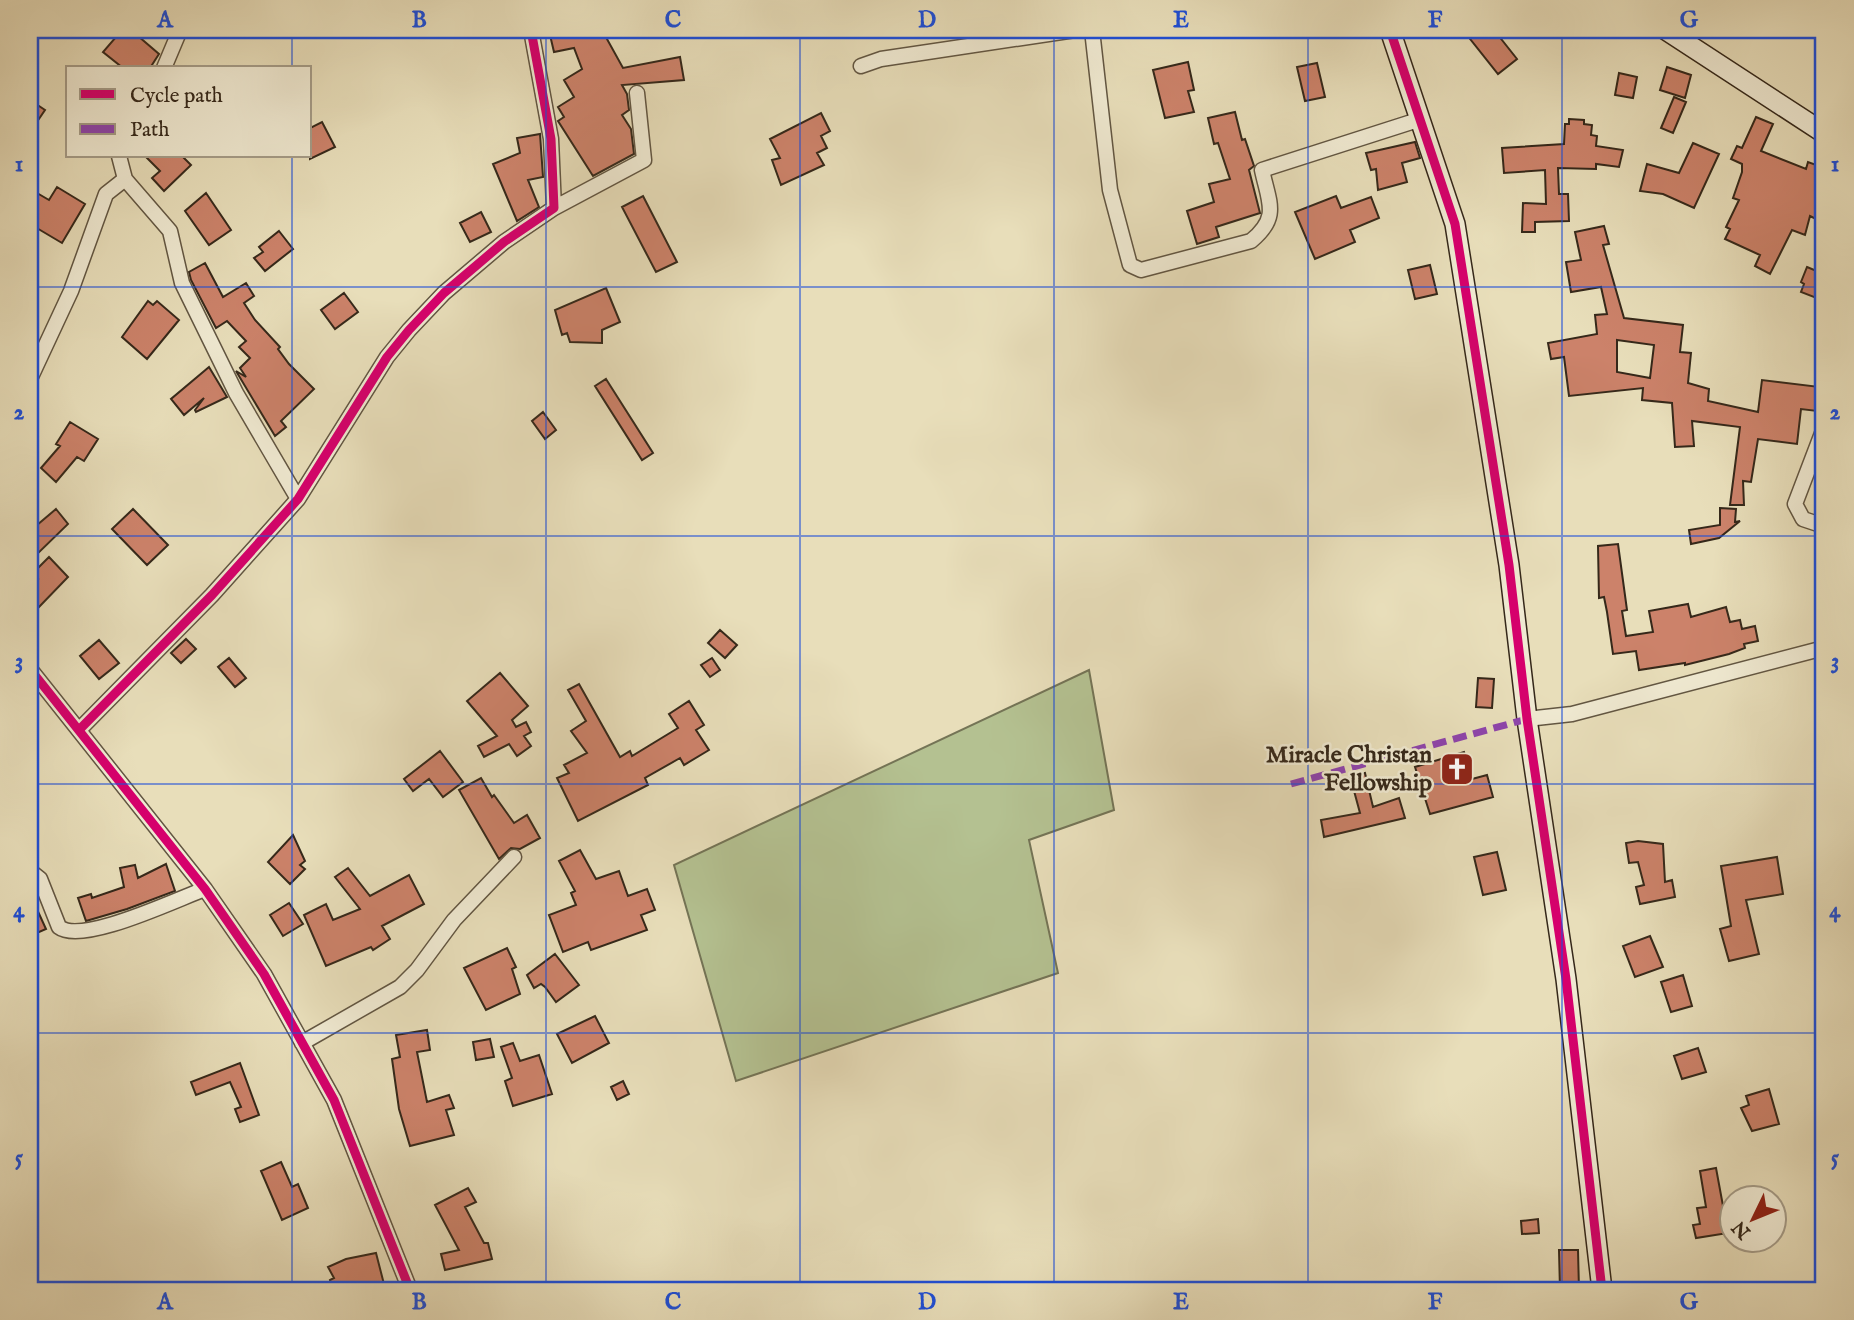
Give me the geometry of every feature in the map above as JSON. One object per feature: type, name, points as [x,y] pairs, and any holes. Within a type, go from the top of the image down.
[{"type":"street","points":[[165,66],[180,30]]},
{"type":"street","points":[[531,30],[551,139],[554,208]]},
{"type":"street","points":[[861,66],[881,59],[1075,30]]},
{"type":"street","points":[[1092,30],[1110,190],[1130,265],[1142,270],[1251,241],[1265,229],[1272,215],[1262,170],[1421,119]]},
{"type":"street","points":[[1390,30],[1455,224],[1508,565],[1527,719],[1566,979],[1602,1290]]},
{"type":"street","points":[[1666,30],[1824,133]]},
{"type":"street","points":[[79,730],[212,595],[298,499],[387,357],[454,285],[504,242],[554,208],[644,160],[637,93]]},
{"type":"street","points":[[120,158],[125,179],[170,231],[182,283],[236,393],[298,499]]},
{"type":"street","points":[[30,379],[71,291],[106,194],[125,179]]},
{"type":"street","points":[[1824,428],[1795,504],[1803,519],[1824,526]]},
{"type":"street","points":[[1527,719],[1572,714],[1824,648]]},
{"type":"street","points":[[30,669],[205,889],[264,974],[334,1100],[410,1290]]},
{"type":"street","points":[[302,1043],[400,987],[417,970],[454,920],[514,857]]},
{"type":"street","points":[[30,872],[40,879],[59,927],[72,933],[93,930],[205,889]]},
{"type":"green space","points":[[1089,670],[1114,810],[1029,840],[1058,973],[736,1081],[674,865]]},
{"type":"building","points":[[122,30],[131,30],[159,54],[151,66],[120,66],[103,52]]},
{"type":"building","points":[[568,30],[602,30],[623,68],[680,57],[684,80],[622,85],[627,94],[629,110],[622,115],[631,129],[634,154],[593,176],[558,121],[564,117],[558,107],[574,97],[564,80],[582,69],[574,48],[554,52],[550,35]]},
{"type":"building","points":[[1463,30],[1494,30],[1517,59],[1498,74]]},
{"type":"building","points":[[1188,62],[1194,90],[1188,91],[1194,112],[1165,118],[1153,70]]},
{"type":"building","points":[[1317,63],[1325,97],[1305,101],[1297,67]]},
{"type":"building","points":[[1667,67],[1691,75],[1685,98],[1660,90]]},
{"type":"building","points":[[1619,73],[1637,77],[1633,98],[1615,95]]},
{"type":"building","points":[[1674,97],[1686,102],[1673,133],[1661,128]]},
{"type":"building","points":[[30,100],[45,110],[30,132]]},
{"type":"building","points":[[1235,112],[1242,140],[1245,139],[1254,166],[1249,170],[1260,213],[1216,227],[1219,237],[1197,244],[1187,211],[1214,202],[1209,184],[1230,179],[1218,143],[1214,144],[1208,118]]},
{"type":"building","points":[[821,113],[830,131],[821,136],[827,148],[817,153],[824,165],[781,185],[772,160],[780,158],[770,139]]},
{"type":"building","points":[[1756,117],[1773,124],[1761,151],[1806,169],[1808,162],[1822,167],[1816,185],[1824,189],[1824,223],[1810,216],[1805,235],[1792,230],[1770,274],[1755,266],[1760,255],[1725,239],[1730,229],[1726,227],[1739,200],[1733,198],[1742,172],[1742,164],[1731,159],[1737,146],[1742,148]]},
{"type":"building","points":[[1569,119],[1584,120],[1584,124],[1592,125],[1591,135],[1597,136],[1596,146],[1623,150],[1619,167],[1596,164],[1596,169],[1558,168],[1559,194],[1568,194],[1569,221],[1535,222],[1535,232],[1522,232],[1523,203],[1546,204],[1545,170],[1504,173],[1502,148],[1564,144],[1565,124],[1569,124]]},
{"type":"building","points":[[322,122],[335,147],[310,159],[312,158],[312,127]]},
{"type":"building","points":[[540,134],[543,177],[528,180],[539,207],[517,221],[493,164],[520,153],[517,138]]},
{"type":"building","points":[[1415,142],[1420,158],[1402,163],[1407,182],[1378,190],[1376,169],[1371,170],[1366,153]]},
{"type":"building","points":[[1693,143],[1719,154],[1694,208],[1663,194],[1640,191],[1647,164],[1679,173]]},
{"type":"building","points":[[147,158],[184,158],[191,165],[164,191],[152,178],[160,171]]},
{"type":"building","points":[[57,187],[85,204],[62,243],[30,224],[30,189],[49,200]]},
{"type":"building","points":[[206,193],[231,230],[209,245],[185,211]]},
{"type":"building","points":[[643,196],[677,262],[656,272],[622,207]]},
{"type":"building","points":[[1336,196],[1341,208],[1371,197],[1379,218],[1350,230],[1355,242],[1315,259],[1295,212]]},
{"type":"building","points":[[481,212],[491,232],[470,242],[460,223]]},
{"type":"building","points":[[1604,226],[1609,244],[1603,245],[1624,318],[1683,325],[1680,352],[1691,353],[1688,383],[1709,389],[1708,401],[1758,412],[1762,380],[1820,387],[1817,411],[1801,409],[1797,444],[1758,439],[1751,482],[1743,481],[1744,505],[1730,505],[1740,427],[1692,421],[1694,446],[1675,447],[1672,403],[1642,400],[1643,388],[1569,396],[1564,357],[1551,359],[1548,343],[1597,334],[1595,315],[1607,314],[1601,287],[1571,292],[1566,262],[1581,260],[1575,232]],"holes":[[[1617,340],[1654,345],[1650,378],[1617,372]]]},
{"type":"building","points":[[279,231],[293,249],[265,271],[254,258],[263,252],[259,247]]},
{"type":"building","points":[[205,263],[223,297],[246,283],[254,296],[244,303],[255,320],[280,347],[278,349],[289,364],[314,389],[281,421],[286,427],[275,436],[236,371],[246,377],[240,368],[250,358],[239,347],[246,341],[227,321],[216,328],[191,280],[189,272]]},
{"type":"building","points":[[1430,265],[1437,294],[1415,299],[1408,270]]},
{"type":"building","points":[[1807,267],[1824,274],[1819,299],[1801,292],[1804,284],[1801,282]]},
{"type":"building","points":[[606,288],[620,322],[602,330],[602,343],[570,342],[567,333],[562,335],[555,310]]},
{"type":"building","points":[[344,293],[358,312],[335,329],[321,310]]},
{"type":"building","points":[[148,301],[153,305],[157,301],[179,320],[147,359],[122,337]]},
{"type":"building","points":[[209,367],[227,397],[196,412],[204,398],[184,415],[171,399]]},
{"type":"building","points":[[606,379],[653,453],[642,460],[595,386]]},
{"type":"building","points":[[543,412],[556,430],[545,439],[532,421]]},
{"type":"building","points":[[70,422],[98,439],[84,461],[77,457],[56,482],[41,468],[60,446],[56,444]]},
{"type":"building","points":[[1720,508],[1736,509],[1735,522],[1740,521],[1719,538],[1691,544],[1689,530],[1720,525]]},
{"type":"building","points":[[56,509],[68,524],[30,561],[30,531]]},
{"type":"building","points":[[133,509],[168,545],[147,565],[112,529]]},
{"type":"building","points":[[1618,544],[1627,610],[1622,611],[1626,636],[1653,632],[1649,611],[1688,604],[1691,617],[1726,607],[1730,622],[1740,620],[1742,629],[1755,626],[1758,641],[1744,644],[1745,648],[1729,654],[1685,665],[1639,670],[1636,651],[1613,654],[1604,597],[1599,598],[1598,546]]},
{"type":"building","points":[[49,557],[68,577],[38,608],[30,600],[30,587],[38,579],[32,574]]},
{"type":"building","points":[[720,630],[737,645],[725,658],[708,643]]},
{"type":"building","points":[[186,639],[196,649],[181,663],[171,653]]},
{"type":"building","points":[[99,640],[119,663],[99,679],[80,656]]},
{"type":"building","points":[[229,658],[246,678],[235,687],[218,667]]},
{"type":"building","points":[[712,658],[720,670],[710,677],[701,665]]},
{"type":"building","points":[[500,673],[528,706],[512,720],[516,727],[526,722],[531,732],[524,736],[531,746],[517,756],[509,744],[484,757],[478,746],[497,736],[467,701]]},
{"type":"building","points":[[1478,678],[1494,679],[1492,708],[1476,707]]},
{"type":"building","points":[[579,684],[620,757],[630,751],[632,756],[678,728],[669,714],[689,701],[704,725],[696,730],[709,750],[684,765],[680,758],[645,778],[648,785],[578,821],[557,778],[569,773],[564,765],[587,753],[571,731],[586,721],[568,690]]},
{"type":"building","points":[[440,751],[463,782],[443,797],[429,779],[413,791],[404,779]]},
{"type":"building","points":[[1464,752],[1472,779],[1487,775],[1493,797],[1430,814],[1415,767]]},
{"type":"building","points":[[1365,773],[1373,807],[1399,798],[1405,818],[1324,837],[1321,820],[1360,813],[1350,776]]},
{"type":"building","points":[[481,778],[492,797],[494,795],[514,823],[527,815],[540,838],[520,849],[511,848],[499,859],[459,790]]},
{"type":"building","points":[[293,835],[305,861],[300,865],[305,869],[290,884],[268,862]]},
{"type":"building","points":[[1638,841],[1663,844],[1665,882],[1672,880],[1675,897],[1640,904],[1636,887],[1644,885],[1638,862],[1629,863],[1626,843]]},
{"type":"building","points":[[580,850],[596,879],[619,871],[628,896],[647,889],[655,910],[641,915],[647,930],[591,950],[588,942],[563,952],[549,915],[576,905],[571,893],[575,891],[559,861]]},
{"type":"building","points":[[1497,852],[1506,890],[1483,895],[1474,857]]},
{"type":"building","points":[[1777,857],[1783,894],[1746,900],[1759,954],[1729,961],[1720,929],[1731,926],[1721,866]]},
{"type":"building","points":[[166,864],[175,891],[86,921],[78,898],[91,894],[92,898],[124,887],[120,868],[135,865],[138,878]]},
{"type":"building","points":[[348,868],[370,896],[409,875],[424,904],[382,926],[390,939],[373,950],[371,947],[326,966],[304,915],[326,904],[333,920],[360,909],[335,877]]},
{"type":"building","points":[[30,894],[46,929],[30,936]]},
{"type":"building","points":[[289,903],[303,924],[283,936],[270,915]]},
{"type":"building","points":[[1650,936],[1663,967],[1635,977],[1623,946]]},
{"type":"building","points":[[507,948],[516,967],[512,969],[520,994],[486,1010],[464,968]]},
{"type":"building","points":[[555,954],[579,985],[556,1002],[541,984],[534,988],[527,975]]},
{"type":"building","points":[[1683,975],[1692,1006],[1671,1012],[1661,982]]},
{"type":"building","points":[[595,1016],[609,1043],[572,1063],[557,1034]]},
{"type":"building","points":[[427,1030],[430,1050],[417,1052],[427,1102],[449,1095],[454,1108],[446,1110],[454,1135],[410,1146],[399,1109],[392,1059],[400,1057],[396,1035]]},
{"type":"building","points":[[490,1039],[494,1057],[476,1060],[473,1042]]},
{"type":"building","points":[[513,1043],[520,1061],[539,1055],[552,1094],[513,1106],[505,1081],[512,1078],[501,1047]]},
{"type":"building","points":[[1698,1048],[1706,1072],[1682,1079],[1674,1056]]},
{"type":"building","points":[[240,1063],[259,1115],[240,1122],[235,1109],[241,1107],[230,1082],[196,1095],[191,1082]]},
{"type":"building","points":[[623,1081],[629,1094],[617,1100],[611,1087]]},
{"type":"building","points":[[1769,1089],[1779,1124],[1752,1131],[1741,1108],[1749,1105],[1746,1096]]},
{"type":"building","points":[[281,1162],[292,1187],[298,1184],[308,1208],[282,1220],[261,1171]]},
{"type":"building","points":[[1716,1168],[1719,1184],[1717,1235],[1696,1238],[1693,1225],[1700,1224],[1697,1208],[1706,1207],[1700,1171]]},
{"type":"building","points":[[468,1188],[476,1202],[465,1207],[484,1243],[488,1243],[492,1259],[445,1270],[441,1254],[459,1250],[435,1205]]},
{"type":"building","points":[[1538,1219],[1539,1233],[1522,1234],[1521,1221]]},
{"type":"building","points":[[1559,1250],[1578,1250],[1579,1290],[1560,1290]]},
{"type":"building","points":[[376,1253],[385,1288],[333,1290],[330,1280],[334,1278],[328,1267],[346,1259]]},
{"type":"marked path","points":[[1291,784],[1527,719]]},
{"type":"cycle path","points":[[79,730],[212,595],[298,499],[387,357],[409,330],[444,293],[504,242],[554,208],[551,139],[531,30]]},
{"type":"cycle path","points":[[1390,30],[1455,224],[1509,565],[1527,719],[1566,979],[1602,1290]]},
{"type":"cycle path","points":[[30,669],[205,889],[264,974],[334,1100],[410,1290]]},
{"type":"place","name":"Miracle Christan Fellowship","points":[[1457,769]]}]
